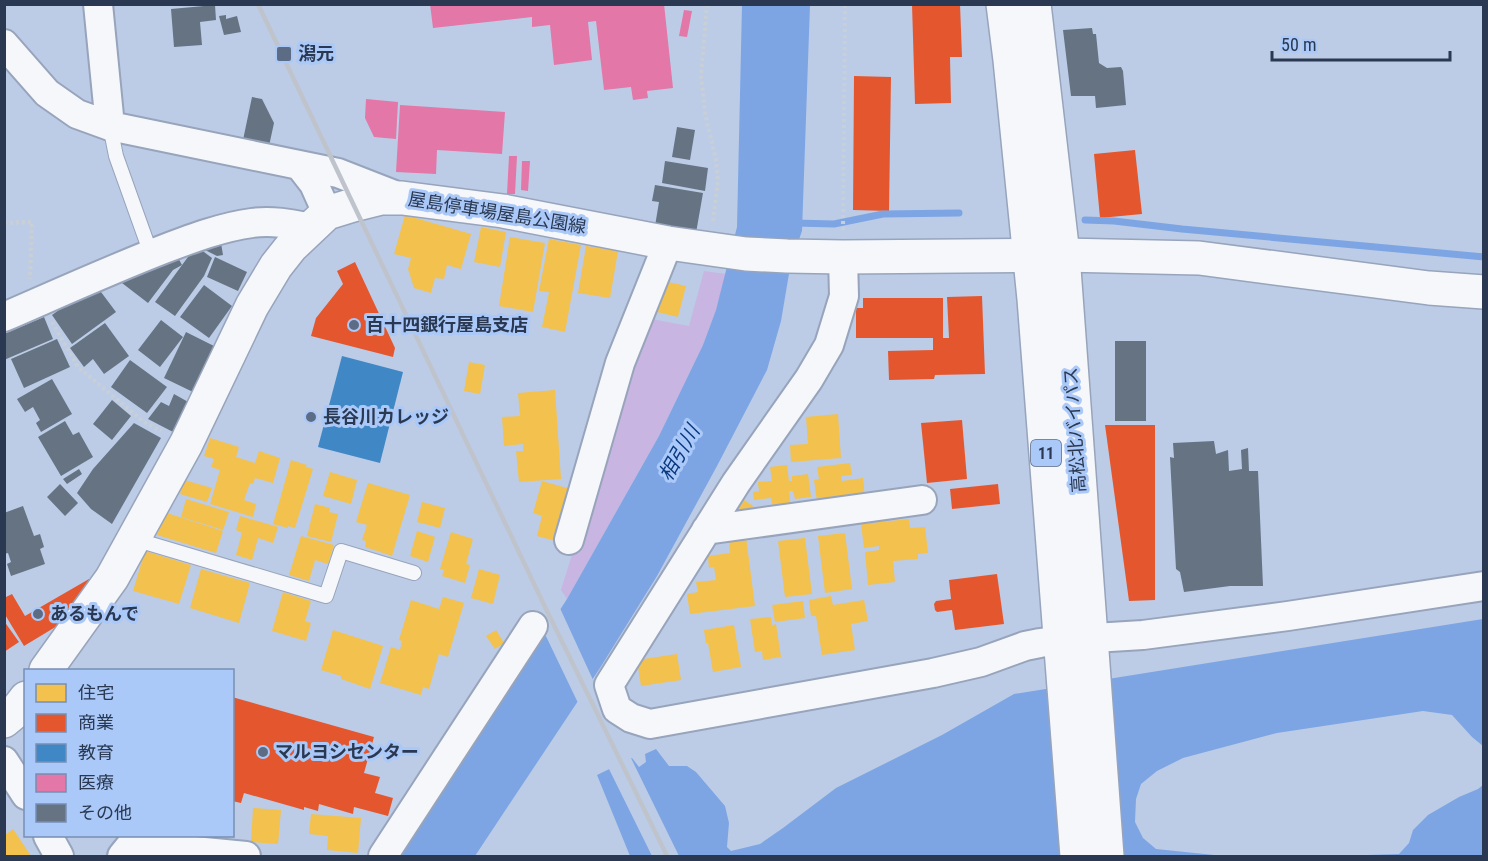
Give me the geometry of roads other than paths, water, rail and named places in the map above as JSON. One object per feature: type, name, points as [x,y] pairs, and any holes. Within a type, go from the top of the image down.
[{"type":"main road","name":"高松北バイパス","points":[[1003,4],[1029,255],[1076,644],[1107,856]]},
{"type":"main road","name":"高松北バイパス","points":[[1034,4],[1063,255],[1076,644],[1077,856]]},
{"type":"main road","name":"屋島停車場屋島公園線","points":[[47,669],[112,579],[186,444],[252,306],[276,266],[319,220],[352,205],[374,200],[402,198],[503,212],[712,250],[787,256],[1063,255],[1199,258],[1429,288],[1484,292]]},
{"type":"main road","points":[[4,721],[24,701]]},
{"type":"street","points":[[99,4],[110,126]]},
{"type":"street","points":[[4,45],[47,93],[77,114],[110,126],[338,173],[402,198]]},
{"type":"street","points":[[4,317],[126,264],[208,233],[254,222],[319,220],[314,184],[300,166]]},
{"type":"street","points":[[569,540],[620,363],[668,243]]},
{"type":"street","points":[[837,257],[844,296],[830,345],[736,483],[609,685],[617,709],[631,718],[650,724],[933,673],[981,662],[1025,646],[1076,644],[1300,614],[1484,586]]},
{"type":"street","points":[[706,530],[922,500]]},
{"type":"street","points":[[383,856],[533,627]]},
{"type":"street","points":[[4,760],[24,792]]},
{"type":"street","points":[[49,837],[59,856]]},
{"type":"street","points":[[122,856],[131,845],[246,856]]},
{"type":"lane","points":[[110,126],[116,156],[152,254]]},
{"type":"lane","points":[[134,539],[326,596],[341,551],[414,573]]},
{"type":"water","name":"相引川","points":[[742,5],[810,5],[802,231],[791,262],[781,321],[767,370],[657,576],[600,668],[475,856],[395,856],[444,788],[567,599],[659,436],[703,345],[716,310],[737,227]]},
{"type":"water","points":[[1483,619],[1483,746],[1452,715],[1423,711],[1277,733],[1183,758],[1157,771],[1141,784],[1136,799],[1135,822],[1143,838],[1156,849],[1224,856],[630,856],[597,775],[632,758],[639,767],[646,762],[645,754],[656,749],[669,766],[687,766],[696,772],[725,806],[729,823],[727,847],[731,851],[760,844],[836,788],[942,735],[1014,694]]},
{"type":"water","points":[[1483,785],[1483,856],[1336,856],[1399,854],[1409,843],[1413,830],[1428,815]]},
{"type":"waterway","points":[[794,223],[834,224],[883,214],[959,213]]},
{"type":"waterway","points":[[1085,220],[1484,257]]},
{"type":"railway","points":[[258,4],[546,609],[667,856]]},
{"type":"place","name":"潟元","points":[[284,54]]},
{"type":"place","name":"百十四銀行屋島支店","points":[[354,325]]},
{"type":"place","name":"長谷川カレッジ","points":[[311,417]]},
{"type":"place","name":"あるもんで","points":[[38,614]]},
{"type":"place","name":"マルヨシセンター","points":[[263,752]]}]
